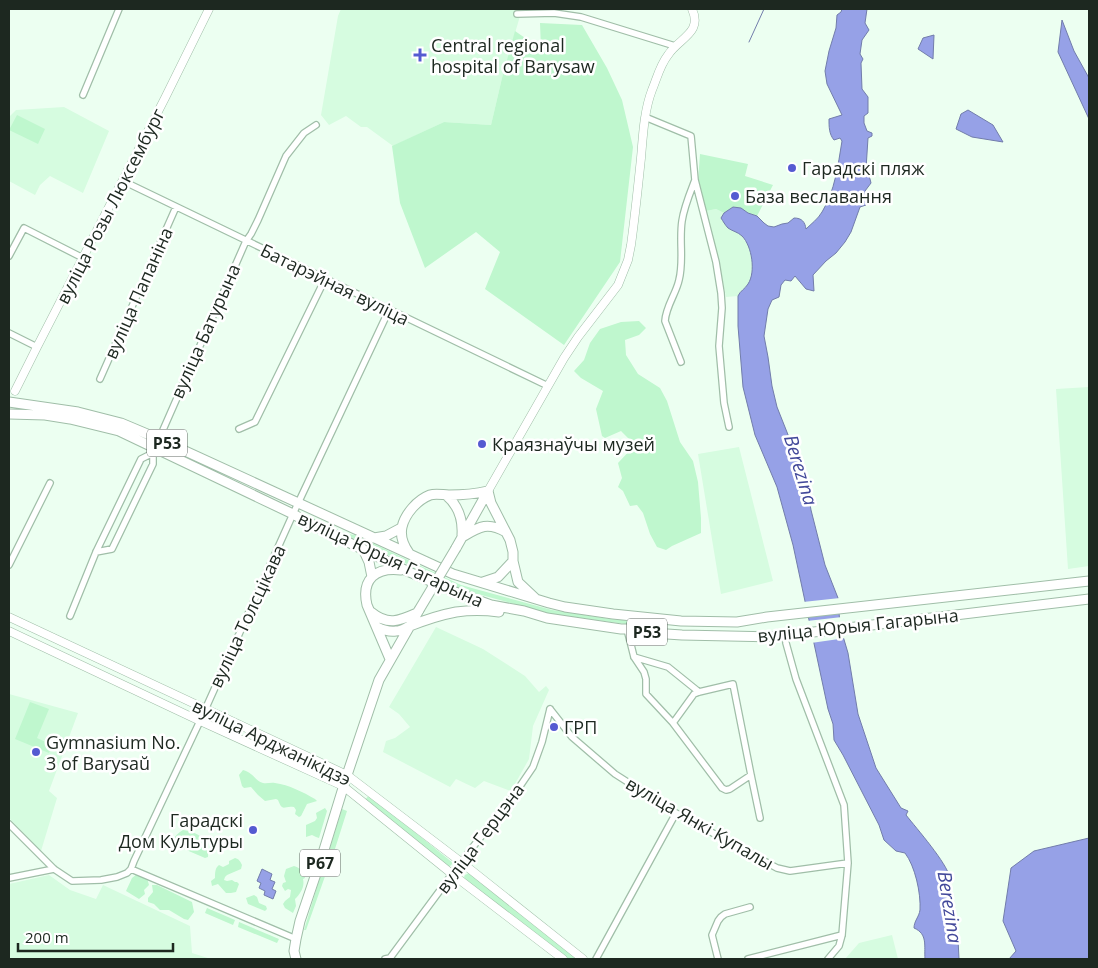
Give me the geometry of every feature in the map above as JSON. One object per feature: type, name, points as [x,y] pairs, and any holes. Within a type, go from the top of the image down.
[{"type":"main road","name":"вуліца Розы Люксембург","points":[[15,391],[209,9]]},
{"type":"main road","points":[[462,538],[564,358],[618,285],[623,275],[628,260],[636,206],[645,117],[650,95],[668,55],[691,32],[694,26],[695,20],[692,9]]},
{"type":"main road","name":"вуліца Юрыя Гагарына","points":[[9,402],[87,414],[121,423],[155,446],[407,571],[491,605],[547,618],[652,633],[772,637],[1089,599]]},
{"type":"main road","name":"вуліца Юрыя Гагарына","points":[[9,414],[45,415],[119,431],[299,503],[453,574],[565,607],[681,620],[737,622],[767,617],[1089,582]]},
{"type":"main road","points":[[408,553],[403,543],[401,528],[412,508],[418,502],[429,495],[435,494],[474,494],[488,491]]},
{"type":"main road","points":[[488,491],[491,503],[512,546],[518,582],[537,599]]},
{"type":"main road","points":[[446,495],[459,511],[462,522],[462,538]]},
{"type":"main road","points":[[462,538],[483,526],[495,526],[506,532]]},
{"type":"main road","points":[[374,538],[386,536],[401,528]]},
{"type":"main road","name":"Р67","points":[[296,959],[294,951],[300,921],[324,853],[343,786],[378,680],[462,538]]},
{"type":"main road","points":[[363,549],[369,562],[372,577]]},
{"type":"main road","points":[[482,582],[498,577],[513,561]]},
{"type":"main road","points":[[390,659],[367,605],[366,590],[368,583],[377,573],[389,569],[407,571]]},
{"type":"main road","points":[[377,627],[382,630],[395,632],[442,615],[468,610],[524,612]]},
{"type":"main road","points":[[371,612],[382,619],[391,621],[402,619],[418,612]]},
{"type":"main road","name":"вуліца Арджанікідзэ","points":[[9,617],[347,774],[583,959]]},
{"type":"main road","name":"вуліца Арджанікідзэ","points":[[9,631],[343,786],[452,874],[563,959]]},
{"type":"street","points":[[83,95],[119,9]]},
{"type":"street","points":[[579,9],[581,17]]},
{"type":"street","points":[[517,14],[554,13],[581,17],[675,46]]},
{"type":"street","points":[[645,117],[691,136],[695,180],[716,262],[721,293],[722,308],[719,346],[724,403],[730,427]]},
{"type":"street","name":"вуліца Батурына","points":[[96,552],[112,549],[153,464],[155,446],[286,156],[304,133],[316,125]]},
{"type":"street","points":[[681,362],[665,321],[665,314],[679,281],[682,262],[681,223],[695,180]]},
{"type":"street","name":"Батарэйная вуліца","points":[[122,181],[548,386]]},
{"type":"street","name":"вуліца Папаніна","points":[[100,379],[176,207]]},
{"type":"street","points":[[9,256],[24,228],[83,258]]},
{"type":"street","points":[[239,429],[255,422],[325,279]]},
{"type":"street","name":"вуліца Толсцікава","points":[[131,869],[389,310]]},
{"type":"street","points":[[9,333],[37,347]]},
{"type":"street","name":"вуліца Розы Люксембург","points":[[9,402],[15,391]]},
{"type":"street","name":"вуліца Батурына","points":[[70,616],[96,552],[141,459],[155,446]]},
{"type":"street","points":[[9,565],[50,484]]},
{"type":"street","points":[[627,629],[634,657],[644,672],[646,694],[673,723],[722,788],[730,789],[750,775]]},
{"type":"street","points":[[786,643],[796,679],[844,804],[848,863],[842,935],[839,946],[828,959]]},
{"type":"street","points":[[634,657],[668,667],[699,692]]},
{"type":"street","points":[[673,723],[694,694],[733,684],[760,818]]},
{"type":"street","name":"вуліца Янкі Купалы","points":[[550,709],[572,737],[615,774],[676,813],[777,868],[790,871],[848,863]]},
{"type":"street","name":"вуліца Герцэна","points":[[388,958],[534,767],[550,709]]},
{"type":"street","points":[[596,959],[676,813]]},
{"type":"street","points":[[9,824],[54,869],[72,881],[101,880],[116,877],[131,869],[296,939]]},
{"type":"street","points":[[9,878],[54,869]]},
{"type":"street","points":[[718,959],[712,935],[721,916],[750,907]]},
{"type":"street","points":[[748,959],[842,935]]},
{"type":"shaded area","name":"Central regional hospital of Barysaw","points":[[341,9],[519,9],[520,16],[491,125],[444,122],[393,146],[367,127],[361,127],[346,116],[329,125],[321,115],[338,16]]},
{"type":"shaded area","points":[[540,23],[582,25],[607,68],[622,100],[633,147],[620,262],[564,345],[485,289],[500,252],[476,232],[425,268],[400,203],[392,146],[444,122],[491,125],[515,31],[541,49]]},
{"type":"shaded area","points":[[64,107],[109,131],[83,193],[50,176],[40,185],[35,195],[9,181],[9,117],[16,110]]},
{"type":"shaded area","points":[[17,115],[45,129],[38,144],[9,130]]},
{"type":"shaded area","name":"База веславання","points":[[700,154],[748,164],[745,176],[773,185],[757,216],[741,208],[733,207],[724,213],[716,209],[706,211],[698,182]]},
{"type":"shaded area","points":[[716,209],[724,213],[721,218],[728,227],[741,235],[749,247],[752,256],[749,284],[738,296],[726,297],[706,211]]},
{"type":"shaded area","points":[[639,321],[646,328],[639,335],[625,340],[626,355],[638,374],[660,388],[667,401],[680,442],[693,461],[698,482],[701,533],[666,550],[657,547],[650,534],[643,513],[637,505],[630,506],[623,491],[618,487],[622,478],[618,463],[633,447],[631,441],[621,431],[605,438],[602,436],[596,409],[603,391],[581,378],[574,371],[584,360],[590,343],[600,329],[621,322]]},
{"type":"shaded area","points":[[1089,387],[1089,566],[1068,569],[1056,389]]},
{"type":"shaded area","points":[[739,447],[773,581],[721,594],[698,454]]},
{"type":"shaded area","points":[[313,518],[348,534],[355,535],[461,585],[552,610],[634,621],[633,625],[551,614],[459,589]]},
{"type":"shaded area","points":[[436,627],[483,649],[525,676],[539,692],[546,686],[549,690],[533,726],[529,759],[511,791],[484,781],[475,788],[456,779],[450,787],[383,752],[386,741],[395,738],[410,727],[399,714],[389,707]]},
{"type":"shaded area","name":"Gymnasium No. 3 of Barysaŭ","points":[[9,694],[78,713],[49,791],[57,798],[41,851],[9,818]]},
{"type":"shaded area","points":[[30,702],[49,709],[37,738],[52,745],[49,753],[15,739]]},
{"type":"shaded area","points":[[243,770],[250,773],[260,782],[285,785],[301,791],[317,801],[307,804],[299,817],[295,814],[296,810],[294,807],[283,807],[276,799],[265,801],[251,787],[244,788],[239,775]]},
{"type":"shaded area","points":[[369,795],[453,863],[449,867],[365,800]]},
{"type":"shaded area","points":[[325,808],[327,811],[319,838],[312,835],[306,837],[306,825],[315,821],[317,818],[316,813]]},
{"type":"shaded area","points":[[342,809],[347,811],[334,852],[329,851]]},
{"type":"shaded area","points":[[183,830],[194,833],[202,838],[207,846],[208,857],[205,858],[184,849],[183,846],[174,844],[173,839]]},
{"type":"shaded area","points":[[235,858],[241,862],[241,869],[227,875],[224,880],[232,880],[239,884],[236,892],[226,893],[218,884],[212,886],[211,881],[215,878],[218,866],[223,867]]},
{"type":"shaded area","points":[[324,864],[329,865],[306,930],[304,930]]},
{"type":"shaded area","points":[[294,866],[304,873],[305,878],[303,879],[302,890],[295,899],[296,906],[293,913],[285,908],[283,904],[290,897],[291,890],[285,891],[282,886],[286,882],[284,876],[286,869]]},
{"type":"shaded area","points":[[469,873],[578,959],[567,959],[465,879],[465,875]]},
{"type":"shaded area","points":[[137,874],[147,878],[149,885],[144,890],[145,894],[139,899],[126,891],[132,878]]},
{"type":"shaded area","points":[[49,875],[70,890],[96,899],[103,885],[190,926],[192,953],[211,959],[9,959],[9,884]]},
{"type":"shaded area","points":[[152,885],[157,885],[192,902],[194,912],[188,920],[169,910],[160,910],[154,904],[148,902],[148,898],[153,892]]},
{"type":"shaded area","points":[[254,895],[259,903],[266,906],[267,909],[265,911],[248,904],[246,898]]},
{"type":"shaded area","points":[[207,908],[235,920],[233,925],[205,913]]},
{"type":"shaded area","points":[[239,922],[279,939],[277,943],[238,927]]},
{"type":"shaded area","points":[[892,935],[898,959],[845,959],[859,943]]},
{"type":"water","name":"Berezina","points":[[842,9],[867,9],[865,23],[869,30],[862,40],[860,54],[863,59],[861,63],[862,89],[868,97],[868,113],[864,116],[864,123],[867,131],[872,133],[872,136],[868,138],[866,169],[871,183],[865,191],[866,205],[860,207],[851,232],[845,242],[813,275],[814,291],[806,289],[795,276],[791,281],[785,280],[781,285],[779,297],[772,300],[768,309],[764,336],[777,407],[807,480],[811,510],[825,565],[838,598],[840,626],[848,653],[858,714],[876,768],[901,808],[908,811],[906,815],[931,846],[948,872],[950,886],[947,890],[958,939],[959,959],[925,959],[923,937],[914,928],[920,910],[920,903],[917,880],[912,865],[905,853],[896,851],[884,840],[879,825],[834,740],[833,724],[828,709],[793,545],[777,487],[755,435],[743,387],[738,326],[738,296],[747,286],[750,279],[752,259],[748,246],[742,236],[728,228],[721,218],[724,213],[733,207],[741,208],[757,216],[768,226],[774,227],[797,218],[803,221],[806,229],[822,212],[833,187],[842,141],[840,138],[834,140],[830,133],[829,119],[842,115],[827,84],[825,71],[836,28],[837,15]]},
{"type":"water","points":[[1062,20],[1074,51],[1089,78],[1089,119],[1058,52]]},
{"type":"water","points":[[934,35],[933,59],[918,49],[923,38]]},
{"type":"water","points":[[968,110],[993,125],[1003,142],[972,137],[956,129],[961,114]]},
{"type":"water","points":[[1089,838],[1089,959],[1009,959],[1016,951],[1003,921],[1011,868],[1034,851]]},
{"type":"water","points":[[262,869],[272,874],[270,880],[275,882],[272,889],[276,891],[273,899],[264,895],[265,891],[259,888],[261,883],[257,881]]},
{"type":"pier","points":[[840,598],[842,612],[806,617],[803,602]]},
{"type":"pier","points":[[842,617],[846,638],[811,643],[807,621]]},
{"type":"waterway","points":[[749,42],[764,9]]},
{"type":"place","name":"Central regional hospital of Barysaw","points":[[420,55]]},
{"type":"place","name":"Гарадскі пляж","points":[[792,168]]},
{"type":"place","name":"База веславання","points":[[735,196]]},
{"type":"place","name":"Краязнаўчы музей","points":[[482,444]]},
{"type":"place","name":"ГРП","points":[[554,727]]},
{"type":"place","name":"Gymnasium No. 3 of Barysaŭ","points":[[36,752]]},
{"type":"place","name":"Гарадскі Дом Культуры","points":[[253,830]]}]
